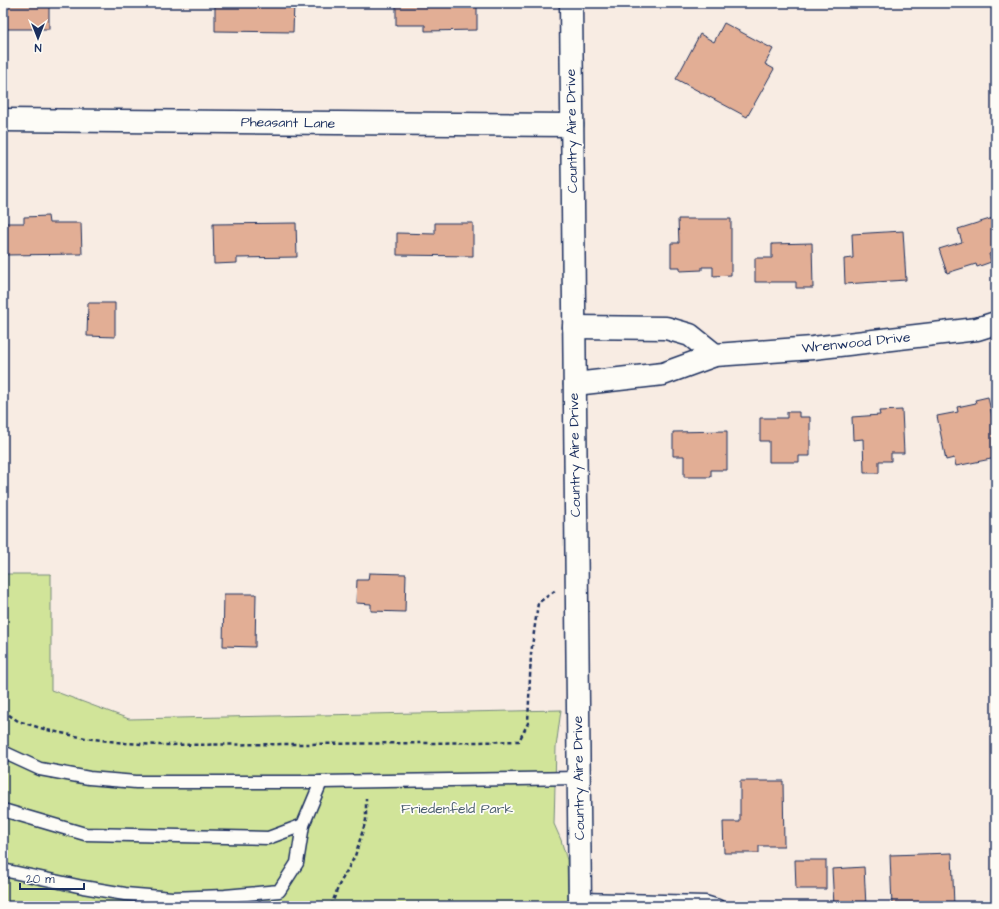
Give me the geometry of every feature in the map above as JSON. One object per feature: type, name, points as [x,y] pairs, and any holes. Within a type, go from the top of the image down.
[{"type":"street","name":"Country Aire Drive","points":[[571,3],[580,902]]},
{"type":"street","name":"Pheasant Lane","points":[[3,120],[572,125]]},
{"type":"street","name":"Wrenwood Drive","points":[[575,384],[663,374],[715,355],[813,348],[977,329],[996,323]]},
{"type":"street","points":[[574,327],[666,328],[690,335],[715,355]]},
{"type":"lane","points":[[3,752],[40,769],[89,778],[128,781],[321,782],[578,778]]},
{"type":"lane","points":[[3,870],[83,887],[125,894],[172,898],[279,892],[297,863],[303,825],[321,782]]},
{"type":"lane","points":[[3,810],[85,834],[268,838],[303,825]]},
{"type":"lane","points":[[580,902],[705,902],[718,906]]},
{"type":"path","points":[[3,711],[18,721],[47,730],[85,738],[125,743],[159,745],[518,741],[528,723],[532,654],[538,603],[558,588]]},
{"type":"path","points":[[331,906],[339,885],[355,856],[366,820],[366,781]]},
{"type":"green space","name":"Friedenfeld Park","points":[[3,574],[51,574],[51,690],[129,719],[561,710],[556,747],[554,824],[567,860],[568,906],[3,906]]},
{"type":"building","points":[[3,3],[49,3],[49,29],[3,29]]},
{"type":"building","points":[[294,3],[293,32],[215,31],[215,4]]},
{"type":"building","points":[[396,3],[477,3],[477,30],[425,31],[425,25],[396,25]]},
{"type":"building","points":[[724,23],[773,49],[765,64],[774,69],[747,117],[676,79],[700,34],[714,42]]},
{"type":"building","points":[[48,216],[49,223],[81,223],[82,254],[5,255],[5,223],[24,223],[24,217]]},
{"type":"building","points":[[993,218],[996,229],[996,252],[989,254],[991,262],[977,267],[976,264],[947,273],[939,249],[962,242],[958,229]]},
{"type":"building","points":[[678,219],[731,219],[731,275],[713,276],[713,267],[702,267],[702,270],[680,271],[680,267],[671,267],[671,243],[679,243]]},
{"type":"building","points":[[296,223],[297,257],[237,258],[237,263],[214,264],[213,224]]},
{"type":"building","points":[[435,223],[473,223],[473,256],[397,255],[397,233],[435,234]]},
{"type":"building","points":[[903,231],[906,280],[845,284],[844,259],[853,258],[852,234]]},
{"type":"building","points":[[812,243],[813,288],[796,288],[796,282],[755,282],[755,258],[772,258],[772,244]]},
{"type":"building","points":[[88,303],[115,303],[115,337],[87,336]]},
{"type":"building","points":[[988,397],[996,435],[996,458],[956,466],[954,458],[946,460],[937,416],[958,412],[957,407],[976,403],[975,400]]},
{"type":"building","points":[[902,410],[904,453],[891,453],[891,461],[879,461],[879,473],[864,473],[863,439],[853,440],[852,417],[880,415],[879,411]]},
{"type":"building","points":[[787,412],[799,412],[799,417],[810,417],[810,456],[799,456],[799,462],[769,462],[769,441],[760,441],[760,418],[787,418]]},
{"type":"building","points":[[727,431],[727,470],[711,470],[711,477],[684,477],[684,456],[673,456],[673,432]]},
{"type":"building","points":[[369,573],[406,574],[405,612],[371,611],[371,604],[356,603],[357,580],[368,580]]},
{"type":"building","points":[[224,594],[256,594],[255,647],[223,646]]},
{"type":"building","points":[[740,781],[783,781],[784,846],[759,846],[759,853],[724,853],[723,822],[740,822]]},
{"type":"building","points":[[952,853],[954,906],[892,906],[890,855]]},
{"type":"building","points":[[795,860],[826,860],[826,889],[796,889]]},
{"type":"building","points":[[864,867],[866,906],[834,906],[832,869]]}]
